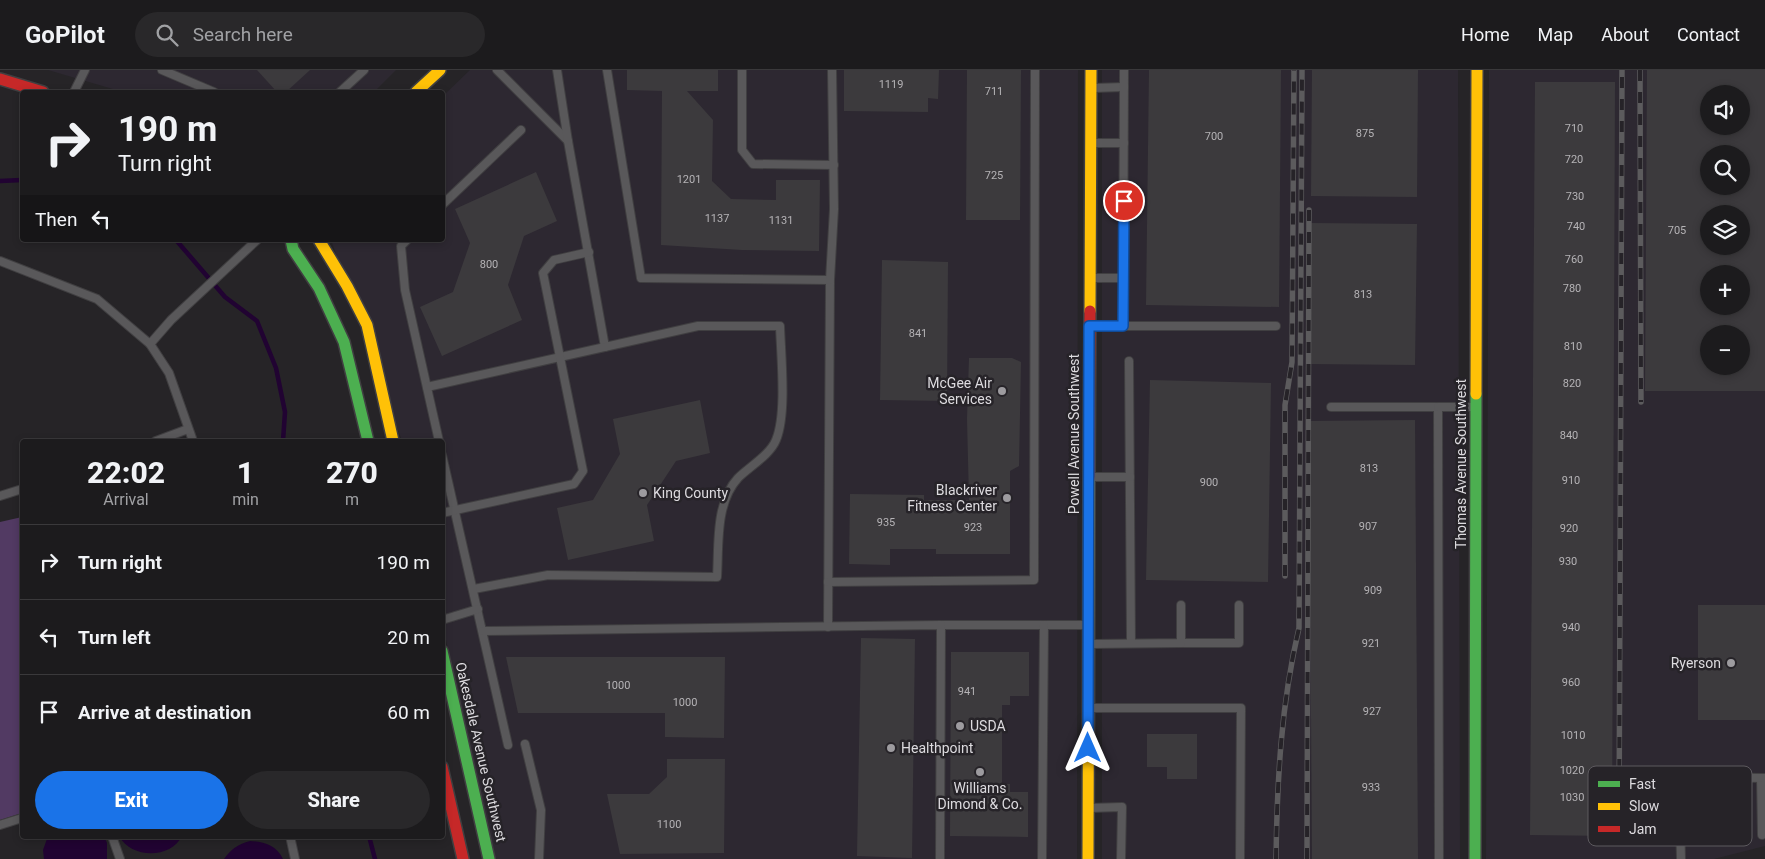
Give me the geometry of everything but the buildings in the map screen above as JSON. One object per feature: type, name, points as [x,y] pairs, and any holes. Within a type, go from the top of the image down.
[{"type":"street","points":[[418,90],[440,70]]},
{"type":"street","name":"Powell Avenue Southwest","points":[[1088,859],[1091,70]]},
{"type":"street","name":"Thomas Avenue Southwest","points":[[1475,859],[1477,70]]},
{"type":"street","points":[[0,79],[36,90]]},
{"type":"street","points":[[291,242],[293,249],[319,288],[344,342],[368,439]]},
{"type":"street","points":[[320,242],[348,286],[366,325],[393,439]]},
{"type":"street","name":"Oakesdale Avenue Southwest","points":[[445,664],[489,859]]},
{"type":"street","points":[[445,780],[463,859]]},
{"type":"lane","points":[[75,90],[85,70]]},
{"type":"lane","points":[[162,70],[209,90]]},
{"type":"lane","points":[[342,90],[364,70]]},
{"type":"lane","points":[[497,70],[568,141]]},
{"type":"lane","points":[[557,70],[605,347]]},
{"type":"lane","points":[[607,70],[642,278],[830,280]]},
{"type":"lane","points":[[742,70],[742,150],[753,164],[834,165]]},
{"type":"lane","points":[[828,627],[830,280],[834,165],[832,70]]},
{"type":"lane","points":[[828,582],[1034,580],[1035,70]]},
{"type":"lane","points":[[1123,326],[1124,70]]},
{"type":"lane","points":[[1091,88],[1124,87]]},
{"type":"lane","points":[[445,203],[521,130]]},
{"type":"lane","points":[[1090,143],[1124,143]]},
{"type":"lane","points":[[150,344],[179,313],[255,242]]},
{"type":"lane","points":[[405,242],[401,246],[405,290],[439,439]]},
{"type":"lane","points":[[445,512],[574,484],[583,471],[543,274],[554,260],[589,252]]},
{"type":"lane","points":[[0,261],[97,298],[150,344],[169,373],[192,439]]},
{"type":"lane","points":[[1089,278],[1124,278]]},
{"type":"lane","points":[[427,387],[698,326],[780,326],[781,426],[775,443],[737,479],[726,497],[720,521],[717,577],[548,575],[474,589]]},
{"type":"lane","points":[[1089,326],[1276,326]]},
{"type":"lane","points":[[1129,361],[1131,644]]},
{"type":"lane","points":[[1331,407],[1476,407]]},
{"type":"lane","points":[[1438,407],[1439,859]]},
{"type":"lane","points":[[161,439],[188,429]]},
{"type":"lane","points":[[445,467],[508,745]]},
{"type":"lane","points":[[1089,477],[1130,476]]},
{"type":"lane","points":[[0,496],[20,490]]},
{"type":"lane","points":[[1181,605],[1181,643]]},
{"type":"lane","points":[[1088,644],[1239,643],[1239,605]]},
{"type":"lane","points":[[445,619],[478,609]]},
{"type":"lane","points":[[940,859],[941,625]]},
{"type":"lane","points":[[1042,859],[1044,625]]},
{"type":"lane","points":[[483,631],[1088,625]]},
{"type":"lane","points":[[1088,708],[1241,708],[1240,859]]},
{"type":"lane","points":[[525,744],[541,810],[539,859]]},
{"type":"lane","points":[[1762,835],[1763,778]]},
{"type":"lane","points":[[1088,808],[1122,806],[1122,859]]},
{"type":"lane","points":[[0,825],[20,819]]},
{"type":"lane","points":[[113,839],[120,859]]},
{"type":"lane","points":[[291,839],[295,859]]},
{"type":"lane","points":[[1680,846],[1680,859]]},
{"type":"shaded area","points":[[48,70],[396,70],[376,90],[116,90]]},
{"type":"shaded area","points":[[470,70],[1078,70],[1077,859],[495,859],[445,636],[445,439],[401,439],[332,242],[445,242],[445,94]]},
{"type":"shaded area","points":[[1102,70],[1458,70],[1460,859],[1102,859]]},
{"type":"shaded area","points":[[1489,70],[1765,70],[1765,846],[1714,859],[1486,859]]},
{"type":"shaded area","points":[[20,517],[20,814],[0,820],[0,522]]},
{"type":"shaded area","points":[[47,839],[105,839],[107,859],[44,859],[43,850]]},
{"type":"shaded area","points":[[121,839],[180,839],[177,844],[169,849],[151,853],[132,849]]},
{"type":"shaded area","points":[[250,841],[260,842],[273,847],[283,859],[224,859],[235,847]]},
{"type":"waterway","points":[[0,181],[20,180]]},
{"type":"waterway","points":[[178,242],[225,297],[257,321],[276,368],[285,412],[283,439]]},
{"type":"waterway","points":[[370,839],[375,859]]},
{"type":"railway","points":[[1285,576],[1285,405],[1292,362],[1294,70]]},
{"type":"railway","points":[[1276,859],[1281,743],[1288,685],[1299,628],[1302,70]]},
{"type":"railway","points":[[1619,766],[1622,70]]},
{"type":"railway","points":[[1640,70],[1641,402]]},
{"type":"railway","points":[[1307,859],[1309,210]]},
{"type":"traffic: fast","points":[[291,242],[293,249],[319,288],[344,342],[368,439]]},
{"type":"traffic: fast","points":[[1475,859],[1476,394]]},
{"type":"traffic: fast","points":[[445,664],[489,859]]},
{"type":"traffic: slow","points":[[418,90],[440,70]]},
{"type":"traffic: slow","points":[[1090,311],[1091,70]]},
{"type":"traffic: slow","points":[[1476,394],[1477,70]]},
{"type":"traffic: slow","points":[[320,242],[347,286],[367,325],[393,439]]},
{"type":"traffic: slow","points":[[1088,859],[1089,479]]},
{"type":"traffic: jam","points":[[0,79],[36,90]]},
{"type":"traffic: jam","points":[[1089,479],[1090,311]]},
{"type":"traffic: jam","points":[[445,780],[463,859]]},
{"type":"place","name":"McGee Air Services","points":[[1002,391]]},
{"type":"place","name":"King County","points":[[643,493]]},
{"type":"place","name":"Blackriver Fitness Center","points":[[1007,498]]},
{"type":"place","name":"Ryerson","points":[[1731,663]]},
{"type":"place","name":"USDA","points":[[960,726]]},
{"type":"place","name":"Healthpoint","points":[[891,748]]},
{"type":"place","name":"Williams Dimond & Co.","points":[[980,772]]},
{"type":"route","points":[[1088,748],[1089,326],[1123,326],[1124,201]]}]
